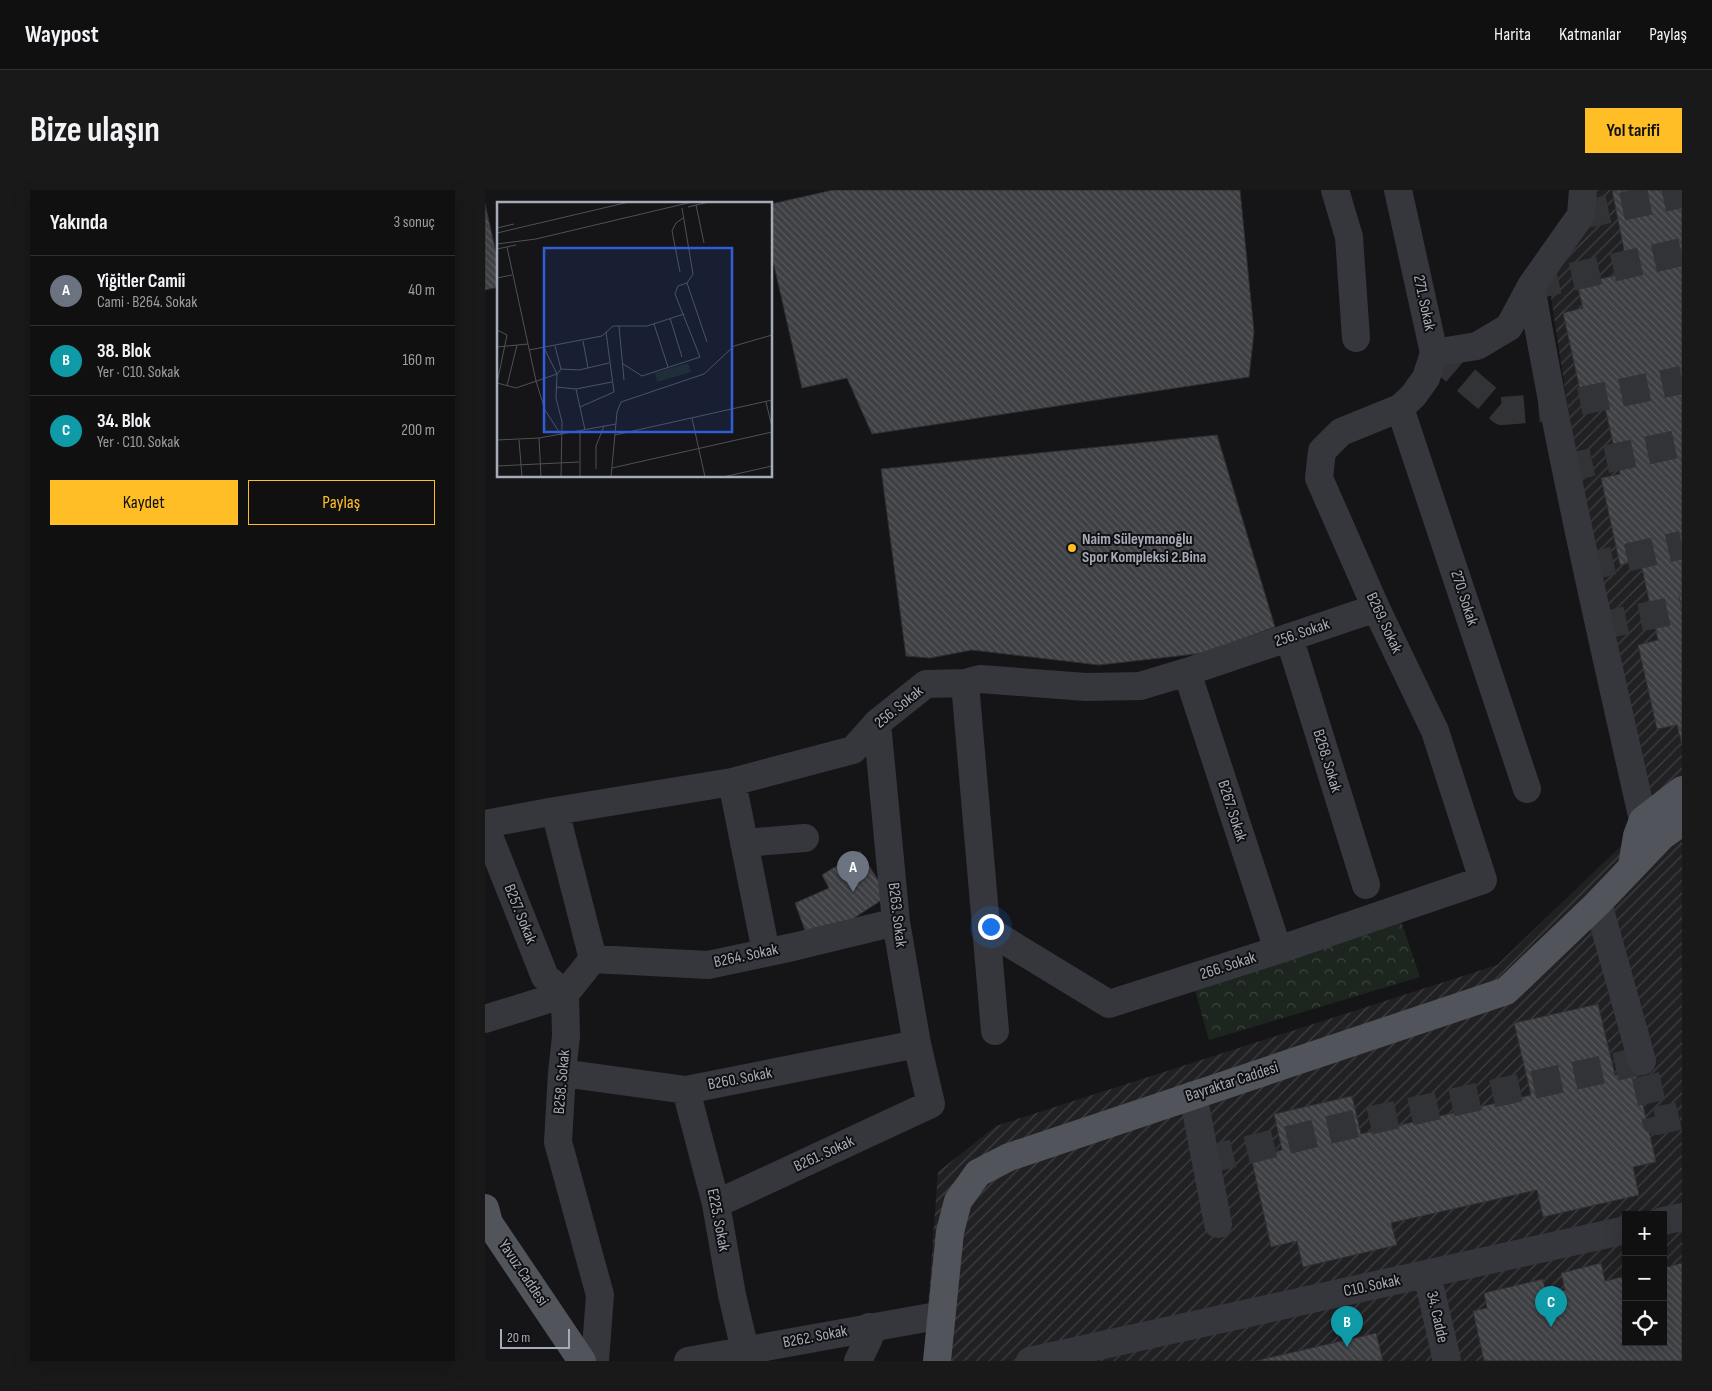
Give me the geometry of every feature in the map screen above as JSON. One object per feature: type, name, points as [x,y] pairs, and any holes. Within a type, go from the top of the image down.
[{"type":"main road","points":[[1632,866],[1637,836],[1643,820],[1682,790]]},
{"type":"main road","name":"Bayraktar Caddesi","points":[[937,1361],[951,1232],[958,1201],[978,1172],[1009,1157],[1506,992],[1598,903],[1662,836],[1682,822]]},
{"type":"main road","name":"Yavuz Caddesi","points":[[485,1208],[489,1223],[582,1361]]},
{"type":"street","points":[[1335,190],[1349,237],[1356,338]]},
{"type":"street","name":"271. Sokak","points":[[1398,190],[1434,353],[1426,378],[1413,396],[1400,408]]},
{"type":"street","points":[[1434,353],[1477,346],[1509,327],[1531,286],[1581,215],[1583,190]]},
{"type":"street","points":[[1531,286],[1554,416],[1643,820]]},
{"type":"street","name":"B269. Sokak","points":[[1400,408],[1341,432],[1322,451],[1319,478],[1376,608],[1435,730],[1483,880]]},
{"type":"street","name":"270. Sokak","points":[[1400,408],[1527,789]]},
{"type":"street","name":"256. Sokak","points":[[485,825],[555,811],[732,782],[853,750],[877,724],[926,684],[965,682],[980,679],[1086,687],[1140,686],[1376,608]]},
{"type":"street","name":"B268. Sokak","points":[[1289,637],[1366,885]]},
{"type":"street","name":"B267. Sokak","points":[[1187,672],[1278,950]]},
{"type":"street","points":[[965,682],[995,1031]]},
{"type":"street","name":"B263. Sokak","points":[[877,724],[896,922],[917,1044],[931,1104]]},
{"type":"street","points":[[732,782],[766,952]]},
{"type":"street","points":[[485,1019],[565,994],[593,959],[555,811]]},
{"type":"street","name":"B257. Sokak","points":[[485,825],[545,978],[565,994]]},
{"type":"street","points":[[744,843],[805,838]]},
{"type":"street","name":"266. Sokak","points":[[986,929],[1109,1004],[1278,950],[1483,880]]},
{"type":"street","points":[[1598,903],[1641,1061]]},
{"type":"street","name":"B264. Sokak","points":[[593,959],[708,965],[896,922]]},
{"type":"street","name":"B258. Sokak","points":[[565,994],[566,1036],[561,1073],[558,1142],[600,1295],[595,1361]]},
{"type":"street","name":"B260. Sokak","points":[[561,1073],[686,1090],[917,1044]]},
{"type":"street","name":"E225. Sokak","points":[[686,1090],[716,1204],[732,1295],[745,1350]]},
{"type":"street","points":[[1193,1095],[1218,1224]]},
{"type":"street","name":"B261. Sokak","points":[[716,1204],[931,1104]]},
{"type":"street","points":[[1667,1220],[1682,1217]]},
{"type":"street","name":"C10. Sokak","points":[[1029,1361],[1622,1231]]},
{"type":"street","name":"34. Cadde","points":[[1427,1274],[1447,1361]]},
{"type":"street","name":"B262. Sokak","points":[[704,1360],[745,1350],[942,1314]]},
{"type":"street","points":[[858,1361],[869,1338],[869,1327]]},
{"type":"shaded area","points":[[1574,190],[1682,190],[1682,1361],[924,1361],[938,1172],[996,1126],[1497,965],[1647,821],[1570,422],[1548,278]]},
{"type":"green space","points":[[1401,921],[1420,977],[1209,1040],[1194,987]]},
{"type":"building","points":[[833,190],[1240,190],[1254,332],[1249,377],[872,434],[847,378],[802,388],[773,261],[773,204]]},
{"type":"building","points":[[1612,190],[1682,190],[1682,746],[1677,725],[1657,729],[1638,645],[1658,640],[1640,560],[1620,565],[1601,478],[1620,474],[1602,394],[1582,399],[1563,313],[1583,308],[1577,284],[1631,272],[1627,265]]},
{"type":"building","points":[[485,204],[497,256],[497,287],[485,290]]},
{"type":"building","name":"Naim Süleymanoğlu Spor Kompleksi 2.Bina","points":[[1217,435],[1275,627],[1204,653],[1099,665],[972,650],[930,658],[906,656],[881,469]]},
{"type":"building","points":[[860,851],[888,896],[851,920],[807,936],[795,903],[829,888],[822,875]]},
{"type":"building","points":[[1598,1004],[1615,1075],[1635,1070],[1656,1162],[1633,1167],[1639,1195],[1543,1217],[1537,1190],[1391,1223],[1397,1245],[1303,1267],[1297,1241],[1271,1247],[1251,1157],[1282,1150],[1274,1114],[1352,1096],[1361,1134],[1531,1095],[1514,1023]]},
{"type":"building","points":[[1601,1263],[1605,1281],[1622,1277],[1622,1346],[1667,1346],[1667,1267],[1682,1263],[1682,1361],[1484,1361],[1473,1311],[1487,1308],[1484,1293],[1543,1279],[1546,1294],[1565,1290],[1561,1273]]},
{"type":"building","points":[[1376,1333],[1383,1361],[1255,1361]]},
{"type":"tunnel","points":[[1581,215],[1682,194]]},
{"type":"tunnel","points":[[1531,286],[1682,252]]},
{"type":"tunnel","points":[[1434,353],[1502,411],[1552,407],[1682,380]]},
{"type":"tunnel","points":[[1565,468],[1682,443]]},
{"type":"tunnel","points":[[1586,567],[1682,545]]},
{"type":"tunnel","points":[[1599,626],[1682,609]]},
{"type":"tunnel","points":[[1206,1160],[1358,1123],[1642,1061],[1656,1121],[1682,1115]]},
{"type":"place","name":"Naim Süleymanoğlu Spor Kompleksi 2.Bina","points":[[1072,548]]},
{"type":"place","name":"Yiğitler Camii","points":[[853,892]]},
{"type":"place","name":"34. Blok","points":[[1551,1327]]},
{"type":"place","name":"38. Blok","points":[[1347,1347]]}]
